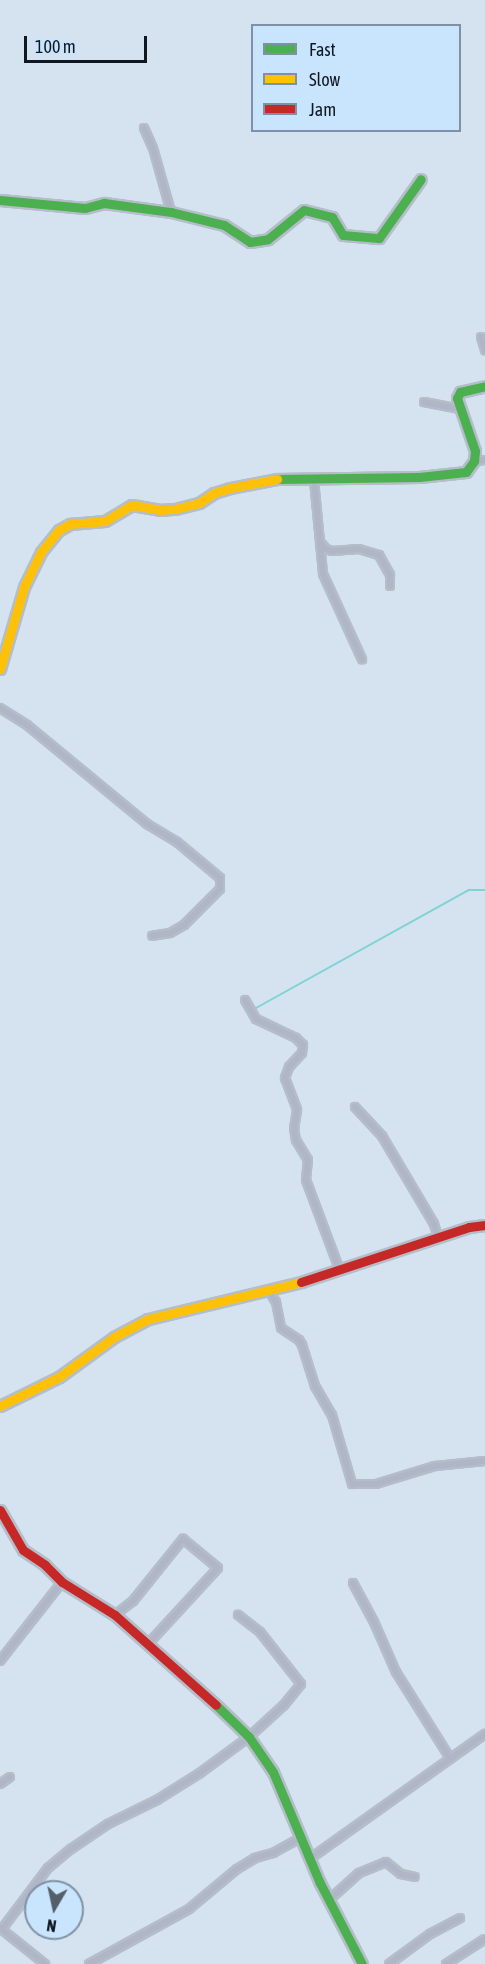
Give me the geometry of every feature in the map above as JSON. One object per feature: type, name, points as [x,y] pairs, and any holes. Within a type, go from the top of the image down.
[{"type":"street","points":[[144,128],[153,148],[171,212]]},
{"type":"street","points":[[0,200],[85,208],[104,203],[171,212],[224,225],[250,242],[268,239],[304,210],[332,217],[343,234],[379,238],[421,179]]},
{"type":"street","points":[[481,337],[485,350]]},
{"type":"street","points":[[0,669],[24,588],[41,552],[59,530],[70,524],[105,521],[132,505],[159,510],[175,509],[200,503],[214,493],[230,488],[283,478],[314,480],[454,475],[466,472],[474,461],[475,451],[457,398],[460,392],[485,386]]},
{"type":"street","points":[[424,402],[461,409]]},
{"type":"street","points":[[474,461],[485,460]]},
{"type":"street","points":[[314,480],[323,574],[362,659]]},
{"type":"street","points":[[318,536],[326,549],[359,549],[379,555],[390,575],[390,586]]},
{"type":"street","points":[[0,708],[36,732],[147,824],[177,842],[220,878],[220,889],[184,925],[170,933],[152,936]]},
{"type":"street","points":[[245,1000],[256,1019],[296,1038],[303,1045],[302,1053],[289,1067],[285,1078],[297,1110],[294,1128],[296,1140],[308,1160],[306,1180],[340,1271]]},
{"type":"street","points":[[355,1107],[382,1136],[434,1224],[438,1237]]},
{"type":"street","points":[[0,1406],[59,1377],[114,1337],[148,1319],[269,1291],[340,1271],[438,1237],[485,1225]]},
{"type":"street","points":[[269,1291],[276,1302],[281,1328],[302,1345],[307,1368],[339,1437],[345,1467],[352,1484],[376,1484],[435,1466],[485,1461]]},
{"type":"street","points":[[0,1510],[23,1550],[45,1565],[62,1582],[115,1615],[149,1643],[249,1737],[273,1772],[328,1900],[362,1964]]},
{"type":"street","points":[[115,1615],[133,1601],[183,1539],[218,1568],[149,1643]]},
{"type":"street","points":[[0,1661],[62,1582]]},
{"type":"street","points":[[352,1583],[374,1622],[396,1672],[450,1758]]},
{"type":"street","points":[[45,1964],[1,1929],[48,1868],[70,1849],[108,1824],[174,1789],[249,1737],[284,1705],[301,1683],[260,1632],[238,1615]]},
{"type":"street","points":[[311,1858],[420,1783],[450,1758],[485,1734]]},
{"type":"street","points":[[0,1784],[10,1776]]},
{"type":"street","points":[[89,1964],[189,1909],[237,1869],[255,1858],[273,1853],[302,1837]]},
{"type":"street","points":[[328,1900],[359,1873],[386,1862],[401,1874],[415,1877]]},
{"type":"street","points":[[389,1964],[430,1934],[460,1918]]},
{"type":"street","points":[[446,1964],[485,1939]]},
{"type":"waterway","points":[[256,1008],[469,890],[485,890]]},
{"type":"traffic: fast","points":[[0,200],[85,208],[104,203],[171,212],[224,225],[250,242],[268,239],[304,210],[332,217],[343,235],[379,238],[421,179]]},
{"type":"traffic: fast","points":[[277,479],[419,477],[466,472],[474,461],[475,451],[457,398],[460,392],[485,386]]},
{"type":"traffic: fast","points":[[216,1705],[249,1737],[273,1772],[320,1883],[362,1964]]},
{"type":"traffic: slow","points":[[0,669],[24,587],[41,552],[59,530],[70,524],[105,521],[132,505],[159,510],[175,509],[199,503],[214,493],[230,488],[277,479]]},
{"type":"traffic: slow","points":[[0,1406],[59,1377],[114,1337],[148,1319],[301,1282]]},
{"type":"traffic: jam","points":[[301,1282],[469,1227],[485,1225]]},
{"type":"traffic: jam","points":[[0,1510],[23,1550],[45,1565],[62,1582],[115,1615],[216,1705]]}]
